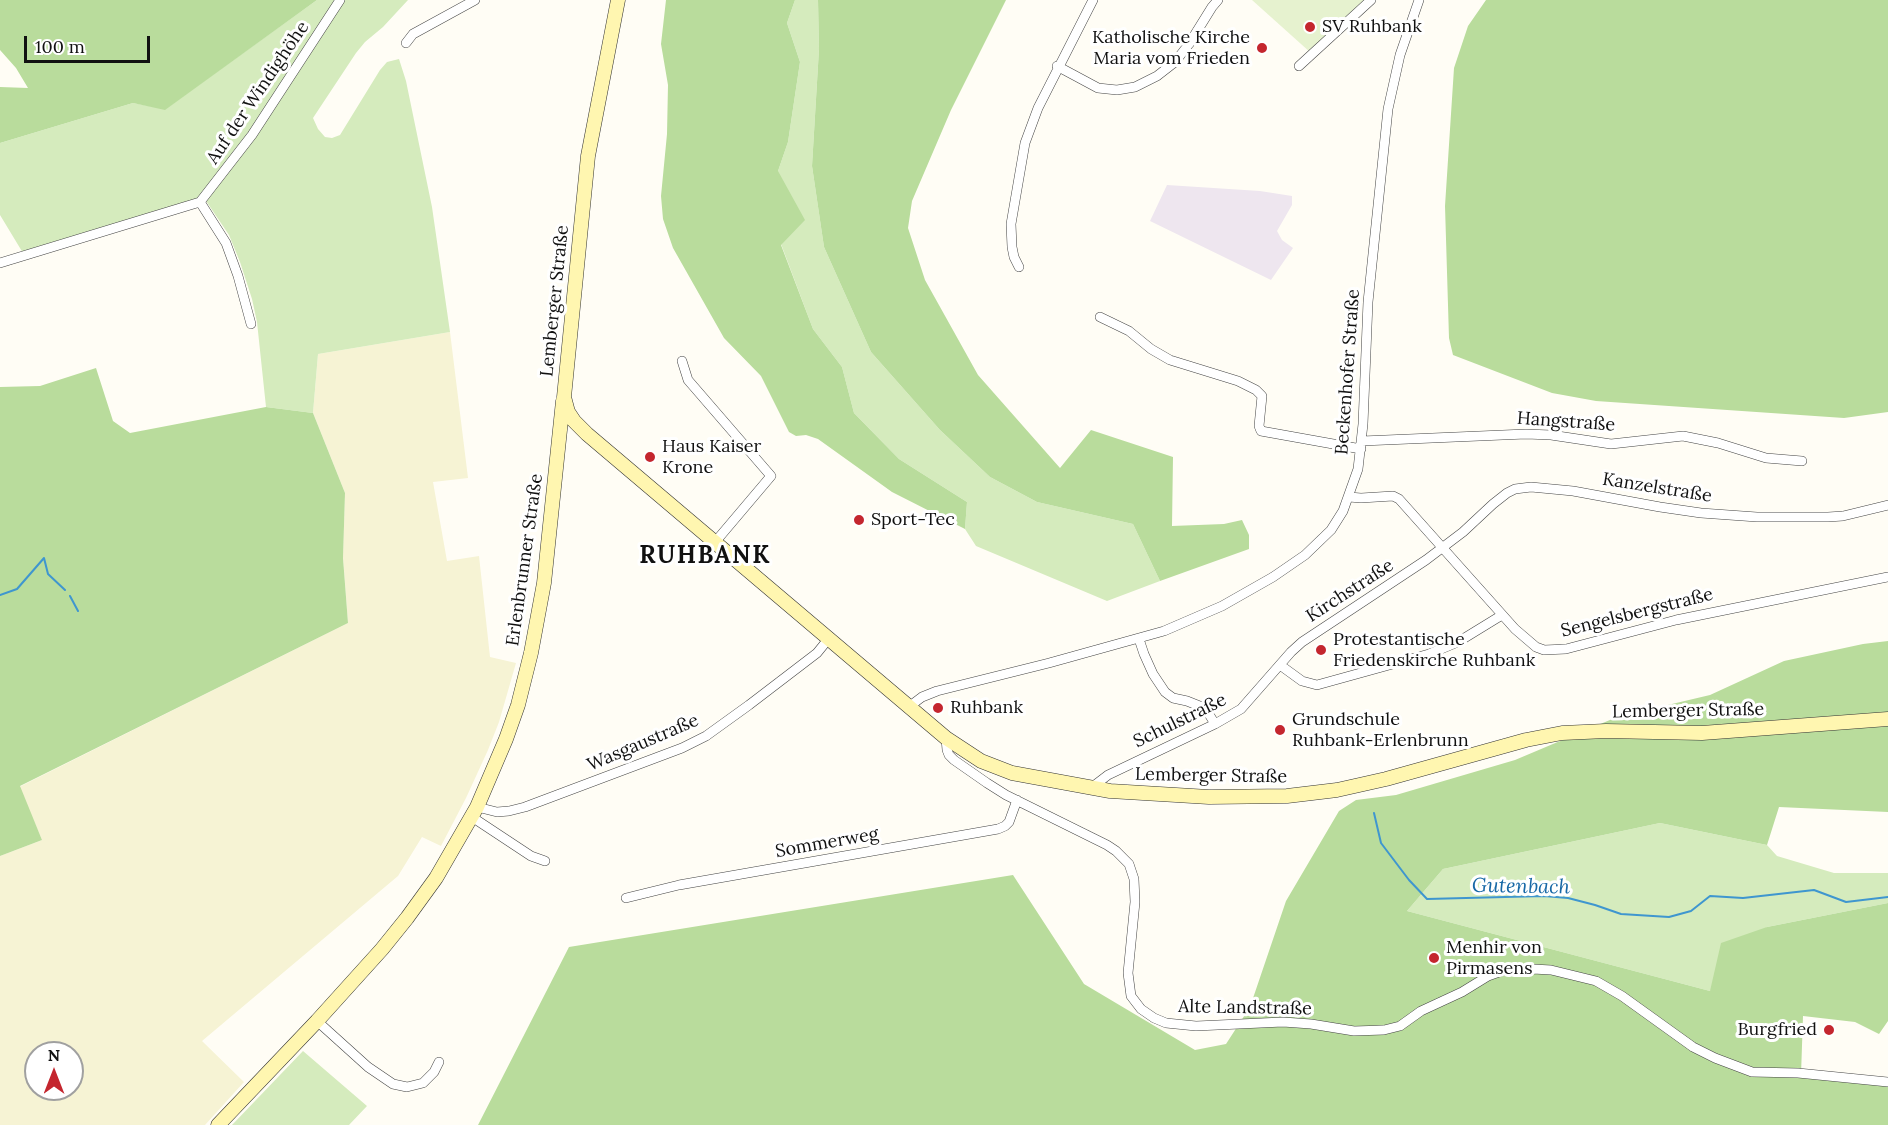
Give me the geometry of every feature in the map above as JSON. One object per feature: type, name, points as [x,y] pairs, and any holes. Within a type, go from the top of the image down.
[{"type":"main road","name":"Lemberger Straße","points":[[618,0],[588,156],[564,397],[568,412],[574,421],[946,738],[981,761],[1012,773],[1110,791],[1209,797],[1287,796],[1337,790],[1386,779],[1526,740],[1562,733],[1606,731],[1702,733],[1888,719]]},
{"type":"main road","name":"Erlenbrunner Straße","points":[[218,1125],[382,950],[436,878],[474,812],[506,739],[518,705],[531,653],[544,583],[564,397]]},
{"type":"main road","points":[[559,436],[574,421]]},
{"type":"street","name":"Auf der Windighöhe","points":[[200,202],[258,127],[340,0]]},
{"type":"street","points":[[406,43],[412,34],[475,0]]},
{"type":"street","points":[[1019,267],[1014,257],[1011,236],[1021,164],[1029,131],[1058,66],[1093,0]]},
{"type":"street","points":[[1058,66],[1098,88],[1117,90],[1136,87],[1157,76],[1175,62],[1218,0]]},
{"type":"street","points":[[1299,66],[1371,0]]},
{"type":"street","name":"Beckenhofer Straße","points":[[910,706],[922,697],[937,691],[1164,631],[1222,606],[1288,568],[1330,530],[1343,511],[1358,469],[1368,302],[1388,109],[1400,55],[1419,0]]},
{"type":"street","points":[[0,263],[200,202],[226,243],[251,324]]},
{"type":"street","name":"Hangstraße","points":[[1100,317],[1129,331],[1151,349],[1170,360],[1238,381],[1256,390],[1262,396],[1259,426],[1261,431],[1361,445],[1526,434],[1551,435],[1611,444],[1683,436],[1718,443],[1766,458],[1802,461]]},
{"type":"street","points":[[682,361],[688,380],[771,476],[716,541]]},
{"type":"street","name":"Kanzelstraße","points":[[1442,549],[1507,493],[1522,487],[1573,491],[1660,507],[1729,515],[1828,517],[1843,516],[1888,505]]},
{"type":"street","name":"Sengelsbergstraße","points":[[1349,496],[1396,497],[1402,501],[1515,629],[1536,647],[1544,650],[1559,650],[1676,620],[1888,577]]},
{"type":"street","name":"Kirchstraße","points":[[1280,665],[1302,642],[1442,549]]},
{"type":"street","points":[[1280,665],[1302,681],[1317,685],[1429,654],[1458,642],[1502,615]]},
{"type":"street","name":"Wasgaustraße","points":[[474,812],[509,812],[525,807],[647,762],[699,740],[817,653],[830,637]]},
{"type":"street","points":[[1139,639],[1153,674],[1165,692],[1173,698],[1187,700],[1202,707],[1215,724]]},
{"type":"street","name":"Schulstraße","points":[[1091,788],[1108,775],[1215,724],[1247,704],[1280,665]]},
{"type":"street","name":"Alte Landstraße","points":[[946,738],[947,750],[954,760],[994,788],[1107,845],[1129,864],[1134,879],[1135,902],[1128,973],[1131,996],[1142,1009],[1166,1023],[1196,1026],[1283,1022],[1354,1031],[1384,1030],[1400,1026],[1421,1011],[1462,992],[1488,976],[1502,971],[1551,970],[1596,981],[1622,996],[1693,1047],[1752,1072],[1798,1073],[1888,1082]]},
{"type":"street","name":"Sommerweg","points":[[626,898],[679,885],[998,829],[1009,822],[1017,800]]},
{"type":"street","points":[[474,812],[531,856],[545,861]]},
{"type":"street","points":[[317,1021],[368,1066],[393,1084],[407,1087],[423,1083],[434,1072],[439,1062]]},
{"type":"shaded area","points":[[1167,185],[1260,191],[1292,196],[1292,205],[1277,231],[1282,240],[1293,248],[1271,280],[1150,221]]},
{"type":"shaded area","points":[[450,332],[468,478],[433,482],[447,561],[479,556],[490,657],[516,663],[499,722],[488,750],[441,846],[422,837],[398,876],[202,1041],[244,1082],[205,1125],[0,1125],[0,856],[42,840],[19,787],[348,623],[343,557],[345,493],[313,413],[318,354]]},
{"type":"green space","points":[[0,0],[317,0],[165,110],[133,103],[0,143],[0,87],[28,88],[16,68],[0,50]]},
{"type":"green space","points":[[317,0],[408,0],[356,53],[313,118],[325,137],[332,138],[340,135],[380,70],[387,62],[399,59],[406,81],[432,207],[450,332],[318,354],[313,413],[266,407],[257,322],[252,299],[229,235],[202,195],[198,200],[23,253],[0,215],[0,143],[133,103],[165,109]]},
{"type":"green space","points":[[666,0],[795,0],[787,23],[800,62],[788,142],[778,171],[805,220],[781,245],[813,329],[842,367],[854,413],[899,459],[967,502],[965,529],[892,492],[818,439],[806,435],[796,436],[789,432],[761,376],[724,338],[673,248],[663,219],[661,196],[667,134],[668,85],[661,44]]},
{"type":"green space","points":[[795,0],[818,0],[819,49],[812,166],[824,247],[871,352],[940,430],[990,477],[1037,502],[1133,524],[1160,581],[1107,601],[976,546],[965,529],[967,502],[899,459],[854,413],[842,367],[813,329],[781,244],[778,171],[788,142],[800,62],[787,23]]},
{"type":"green space","points":[[818,0],[1006,0],[951,110],[912,201],[908,228],[925,280],[978,375],[1060,468],[1091,430],[1173,457],[1172,526],[1224,524],[1242,520],[1249,535],[1249,549],[1160,581],[1133,524],[1037,502],[990,477],[940,430],[871,352],[824,247],[812,166],[819,49]]},
{"type":"green space","name":"SV Ruhbank","points":[[1252,0],[1367,0],[1311,53]]},
{"type":"green space","points":[[1486,0],[1888,0],[1888,412],[1844,418],[1596,401],[1552,393],[1453,355],[1449,338],[1445,206],[1454,68],[1468,26]]},
{"type":"green space","points":[[96,368],[113,421],[130,433],[266,407],[313,413],[345,493],[343,558],[348,623],[20,786],[42,840],[0,856],[0,387],[40,386]]},
{"type":"green space","points":[[1888,641],[1888,812],[1779,807],[1767,845],[1660,823],[1443,869],[1407,911],[1710,991],[1721,943],[1767,927],[1888,903],[1888,1021],[1879,1034],[1855,1022],[1803,1016],[1801,1075],[1888,1085],[1888,1125],[478,1125],[569,947],[1013,875],[1084,984],[1195,1050],[1226,1044],[1250,1007],[1286,901],[1339,811],[1356,800],[1396,795],[1515,760],[1617,717],[1710,695],[1784,661]]},
{"type":"green space","points":[[1660,823],[1767,845],[1777,856],[1834,873],[1888,873],[1888,903],[1767,927],[1710,991],[1407,911],[1443,869]]},
{"type":"green space","points":[[303,1051],[367,1106],[349,1125],[232,1125]]},
{"type":"waterway","points":[[0,595],[17,589],[44,558],[48,574],[65,590]]},
{"type":"waterway","points":[[70,596],[78,611]]},
{"type":"waterway","name":"Gutenbach","points":[[1374,813],[1381,843],[1409,880],[1427,899],[1544,896],[1568,898],[1621,914],[1669,917],[1691,911],[1710,896],[1743,898],[1814,890],[1846,902],[1888,897]]},
{"type":"place","name":"SV Ruhbank","points":[[1310,27]]},
{"type":"place","name":"Katholische Kirche Maria vom Frieden","points":[[1262,48]]},
{"type":"place","name":"Haus Kaiser Krone","points":[[650,457]]},
{"type":"place","name":"Sport-Tec","points":[[859,520]]},
{"type":"place","name":"Protestantische Friedenskirche Ruhbank","points":[[1321,650]]},
{"type":"place","name":"Ruhbank","points":[[938,708]]},
{"type":"place","name":"Grundschule Ruhbank-Erlenbrunn","points":[[1280,730]]},
{"type":"place","name":"Menhir von Pirmasens","points":[[1434,958]]},
{"type":"place","name":"Burgfried","points":[[1829,1030]]},
{"type":"district","name":"RUHBANK","points":[[705,556]]}]
